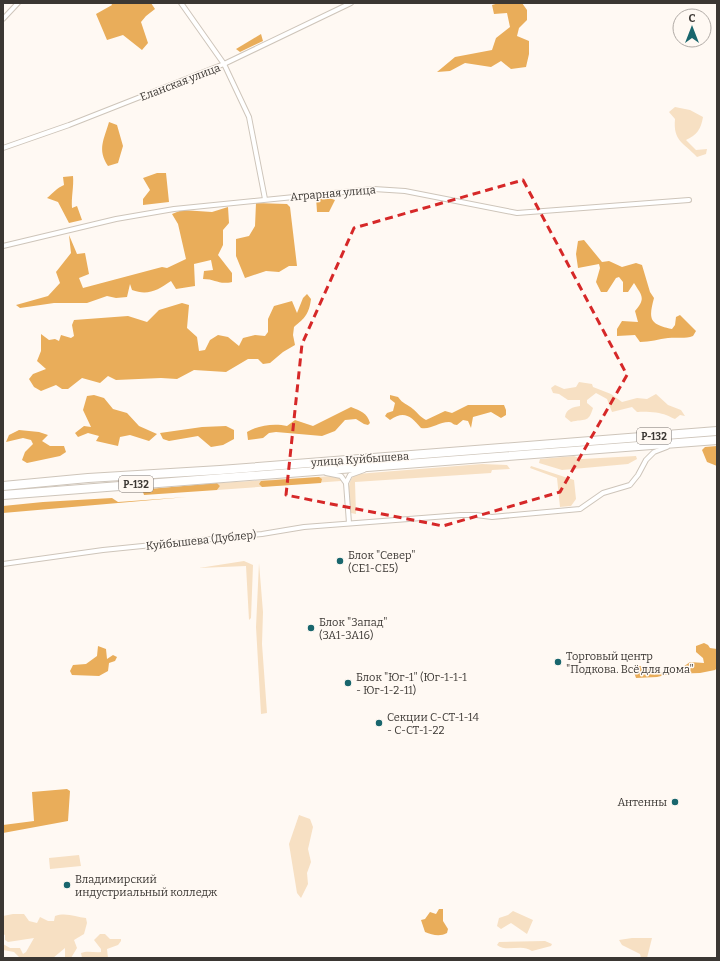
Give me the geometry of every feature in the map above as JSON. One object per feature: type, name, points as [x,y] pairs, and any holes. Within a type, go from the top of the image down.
[{"type":"highway","name":"улица Куйбышева","points":[[3,486],[88,478],[220,470],[717,431]]},
{"type":"highway","name":"улица Куйбышева","points":[[3,495],[717,440]]},
{"type":"street","points":[[3,19],[18,3]]},
{"type":"street","points":[[181,3],[224,64],[249,117],[265,199]]},
{"type":"street","name":"Еланская улица","points":[[3,148],[69,125],[224,64],[351,3]]},
{"type":"street","name":"Аграрная улица","points":[[3,246],[116,219],[174,209],[374,188],[405,191],[517,213],[689,200]]},
{"type":"street","name":"Куйбышева (Дублер)","points":[[3,564],[103,550],[262,534],[304,527],[399,519],[476,515],[492,517],[580,508],[603,493],[630,484],[654,452],[666,447],[692,442]]},
{"type":"street","points":[[349,523],[346,483],[350,475],[385,465]]},
{"type":"street","points":[[310,471],[341,476],[346,483]]},
{"type":"highlighted area","points":[[523,180],[627,375],[560,492],[443,526],[286,495],[302,344],[354,228]]},
{"type":"shaded area","points":[[111,3],[151,3],[155,9],[141,22],[148,43],[142,50],[123,35],[107,40],[96,14],[112,5]]},
{"type":"shaded area","points":[[499,3],[522,3],[527,10],[527,20],[519,28],[517,36],[529,41],[529,54],[526,67],[511,69],[501,61],[491,67],[465,63],[450,71],[437,72],[455,57],[492,50],[496,38],[510,27],[507,13],[494,14],[492,5]]},
{"type":"shaded area","points":[[261,34],[263,41],[240,52],[236,49]]},
{"type":"shaded area","points":[[675,107],[690,110],[703,117],[698,131],[686,140],[696,150],[707,149],[706,154],[697,157],[677,137],[675,119],[669,112]]},
{"type":"shaded area","points":[[109,122],[117,125],[123,146],[118,163],[108,166],[103,154],[102,144]]},
{"type":"shaded area","points":[[157,173],[166,173],[169,202],[143,205],[143,199],[150,190],[143,178]]},
{"type":"shaded area","points":[[73,176],[72,208],[77,206],[82,220],[69,223],[58,202],[47,198],[64,185],[63,177]]},
{"type":"shaded area","points":[[316,197],[326,197],[335,200],[329,212],[317,212]]},
{"type":"shaded area","points":[[256,203],[287,204],[290,207],[297,266],[289,266],[279,272],[266,271],[245,278],[236,256],[236,239],[249,236],[255,226]]},
{"type":"shaded area","points":[[228,207],[229,223],[223,230],[223,245],[218,255],[232,273],[232,282],[223,283],[203,279],[204,271],[213,270],[211,260],[194,264],[195,286],[176,289],[171,281],[153,291],[138,292],[132,290],[130,284],[127,297],[116,298],[107,296],[87,303],[54,303],[20,308],[16,305],[48,296],[60,283],[56,272],[71,253],[69,235],[77,254],[85,253],[89,274],[79,278],[83,288],[162,267],[167,268],[186,259],[178,224],[172,214],[182,210],[212,212]]},
{"type":"shaded area","points":[[584,240],[602,262],[609,261],[622,267],[636,263],[642,265],[650,292],[654,298],[651,311],[652,320],[659,325],[672,329],[675,325],[676,317],[680,315],[696,331],[693,336],[640,342],[635,335],[617,336],[617,329],[622,321],[638,322],[635,311],[641,303],[641,294],[634,283],[628,292],[623,292],[623,282],[619,277],[616,278],[607,292],[601,292],[596,282],[600,268],[599,264],[578,268],[576,254],[578,241]]},
{"type":"shaded area","points":[[307,294],[311,299],[310,304],[306,315],[294,327],[293,335],[295,345],[283,352],[270,363],[263,364],[258,359],[248,359],[226,372],[194,370],[177,379],[161,378],[116,380],[108,376],[100,383],[82,378],[68,389],[62,389],[56,385],[41,391],[34,387],[29,379],[33,374],[46,369],[37,361],[41,351],[41,334],[49,340],[55,339],[59,341],[61,335],[71,338],[74,336],[72,325],[74,320],[128,316],[147,322],[159,310],[182,303],[189,305],[187,328],[197,337],[199,351],[205,350],[210,340],[218,335],[228,337],[239,346],[243,338],[255,335],[265,336],[268,332],[268,319],[274,306],[292,301],[297,313],[303,298]]},
{"type":"shaded area","points":[[579,382],[592,384],[593,387],[611,394],[622,402],[637,398],[647,399],[656,394],[668,405],[681,410],[685,416],[680,415],[675,419],[660,413],[637,412],[632,407],[612,412],[607,399],[596,393],[587,400],[587,403],[593,408],[588,418],[585,420],[571,422],[565,417],[566,414],[570,409],[580,406],[580,400],[568,400],[559,394],[553,393],[551,388],[555,385],[564,389],[576,387]]},
{"type":"shaded area","points":[[94,395],[104,398],[113,409],[127,413],[139,426],[157,434],[149,441],[130,435],[120,437],[118,446],[96,441],[99,436],[88,433],[78,437],[75,433],[84,426],[91,427],[83,410],[87,396]]},
{"type":"shaded area","points":[[390,395],[398,397],[426,420],[445,411],[452,413],[468,405],[504,405],[506,415],[501,418],[491,412],[473,417],[471,428],[468,421],[463,420],[457,425],[449,422],[441,423],[428,428],[421,428],[414,420],[407,416],[399,415],[390,420],[385,416],[387,413],[393,411],[395,403],[390,399]]},
{"type":"shaded area","points":[[351,407],[363,413],[370,423],[368,425],[364,424],[356,419],[345,420],[335,431],[322,436],[276,432],[269,433],[263,438],[248,440],[247,432],[261,426],[287,426],[295,420],[313,426]]},
{"type":"shaded area","points":[[226,426],[234,430],[234,439],[223,445],[211,447],[198,436],[169,441],[163,439],[160,433],[202,427]]},
{"type":"shaded area","points":[[19,430],[39,432],[48,435],[42,441],[50,446],[64,446],[66,452],[60,456],[27,463],[22,460],[25,452],[33,444],[31,440],[23,438],[6,442],[9,435]]},
{"type":"shaded area","points":[[717,446],[717,466],[707,462],[702,450],[705,447]]},
{"type":"shaded area","points":[[574,456],[582,459],[636,456],[637,459],[628,464],[562,470],[539,463],[540,459]]},
{"type":"shaded area","points":[[482,464],[507,465],[510,469],[492,470],[491,473],[355,482],[356,514],[351,513],[349,486],[350,481],[357,474]]},
{"type":"shaded area","points":[[531,466],[574,480],[576,499],[571,506],[560,507],[557,478],[530,468]]},
{"type":"shaded area","points":[[333,476],[340,478],[341,481],[217,490],[220,486],[217,483]]},
{"type":"shaded area","points":[[319,477],[322,479],[321,483],[262,487],[259,484],[261,481]]},
{"type":"shaded area","points":[[217,483],[220,486],[217,490],[144,495],[143,492],[149,489]]},
{"type":"shaded area","points":[[187,497],[3,513],[3,506],[43,502],[112,498],[118,502]]},
{"type":"shaded area","points":[[244,561],[253,565],[251,618],[249,620],[246,566],[199,568]]},
{"type":"shaded area","points":[[259,563],[263,612],[262,644],[267,713],[261,714],[256,627]]},
{"type":"shaded area","points":[[704,643],[710,648],[717,649],[717,668],[715,670],[700,673],[669,674],[657,677],[636,678],[634,672],[639,666],[654,667],[658,672],[676,672],[690,662],[704,663],[703,658],[696,652],[696,646]]},
{"type":"shaded area","points":[[98,646],[106,649],[107,659],[113,655],[117,657],[115,661],[109,663],[108,671],[99,676],[72,675],[70,671],[73,665],[86,664],[97,656]]},
{"type":"shaded area","points":[[67,789],[70,791],[68,821],[3,833],[3,825],[34,821],[32,792]]},
{"type":"shaded area","points":[[299,815],[310,819],[313,827],[308,849],[311,862],[307,873],[308,884],[301,898],[297,893],[289,844]]},
{"type":"shaded area","points":[[79,855],[81,866],[50,869],[49,858]]},
{"type":"shaded area","points":[[439,909],[443,909],[443,921],[448,929],[447,933],[436,935],[425,932],[421,920],[425,919],[430,912],[436,914]]},
{"type":"shaded area","points":[[513,911],[533,920],[527,934],[511,923],[501,929],[497,926],[499,918],[508,915]]},
{"type":"shaded area","points":[[24,914],[29,921],[37,923],[40,917],[48,921],[54,921],[55,916],[63,914],[86,918],[87,923],[84,934],[74,940],[77,948],[71,958],[65,958],[65,948],[53,958],[20,958],[14,952],[3,950],[3,944],[10,948],[20,948],[23,954],[26,952],[34,938],[8,942],[5,940],[5,935],[3,934],[3,916]]},
{"type":"shaded area","points":[[100,934],[105,934],[110,939],[121,939],[121,941],[118,945],[107,949],[108,958],[82,958],[81,953],[84,952],[101,952],[101,949],[94,940]]},
{"type":"shaded area","points":[[632,938],[652,938],[647,958],[641,958],[640,954],[622,945],[619,940]]},
{"type":"shaded area","points":[[545,941],[552,944],[551,946],[532,951],[523,948],[506,948],[497,945],[499,942]]},
{"type":"place","name":"Блок \"Север\" (СЕ1-СЕ5)","points":[[340,561]]},
{"type":"place","name":"Блок \"Запад\" (ЗА1-ЗА16)","points":[[311,628]]},
{"type":"place","name":"Торговый центр \"Подкова. Всё для дома\"","points":[[558,662]]},
{"type":"place","name":"Блок \"Юг-1\" (Юг-1-1-1 - Юг-1-2-11)","points":[[348,683]]},
{"type":"place","name":"Секции С-СТ-1-14 - С-СТ-1-22","points":[[379,723]]},
{"type":"place","name":"Антенны","points":[[675,802]]},
{"type":"place","name":"Владимирский индустриальный колледж","points":[[67,885]]}]
